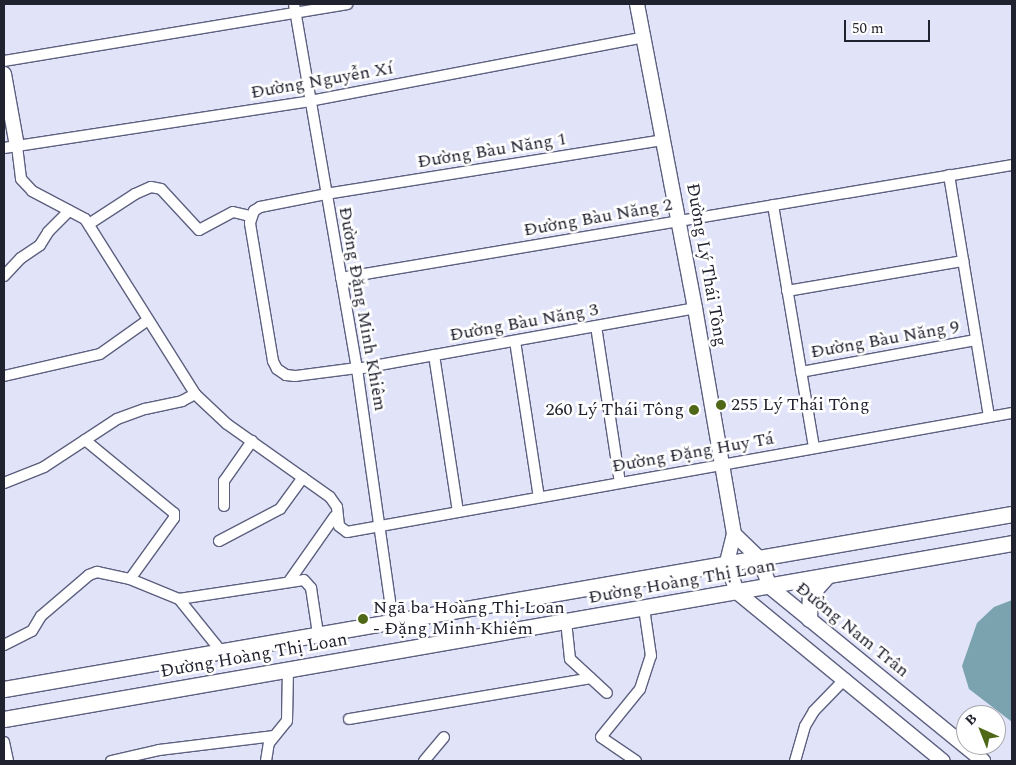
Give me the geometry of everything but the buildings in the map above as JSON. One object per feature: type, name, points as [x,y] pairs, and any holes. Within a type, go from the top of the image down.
[{"type":"main road","name":"Đường Hoàng Thị Loan","points":[[4,689],[1012,514]]},
{"type":"main road","name":"Đường Hoàng Thị Loan","points":[[4,719],[770,587],[1012,543]]},
{"type":"main road","points":[[809,619],[810,595],[826,576]]},
{"type":"street","points":[[4,61],[294,8],[348,4]]},
{"type":"street","name":"Đường Lý Thái Tông","points":[[638,4],[696,308],[734,534]]},
{"type":"street","name":"Đường Đặng Minh Khiêm","points":[[294,8],[357,369],[393,621]]},
{"type":"street","name":"Đường Nguyễn Xí","points":[[10,147],[310,101],[645,37]]},
{"type":"street","points":[[4,74],[10,147],[26,186],[69,211],[80,214],[89,224],[135,194],[151,187],[161,189],[199,230],[233,212],[251,216]]},
{"type":"street","name":"Đường Bàu Năng 1","points":[[251,216],[260,207],[326,194],[664,140]]},
{"type":"street","name":"Đường Bàu Năng 2","points":[[341,278],[1012,165]]},
{"type":"street","points":[[949,175],[989,417]]},
{"type":"street","points":[[773,205],[814,448]]},
{"type":"street","points":[[4,276],[21,258],[40,245],[48,232],[69,211]]},
{"type":"street","name":"Đường Bàu Năng 3","points":[[251,216],[260,294],[273,361],[277,368],[286,375],[295,376],[357,369],[696,308]]},
{"type":"street","name":"Đường Đặng Huy Tá","points":[[89,224],[196,394],[227,424],[303,477],[335,502],[339,526],[352,533],[379,525],[1012,413]]},
{"type":"street","points":[[787,291],[963,261]]},
{"type":"street","points":[[4,376],[100,354],[148,320]]},
{"type":"street","points":[[596,326],[620,482]]},
{"type":"street","name":"Đường Bàu Năng 9","points":[[801,372],[976,340]]},
{"type":"street","points":[[514,341],[539,497]]},
{"type":"street","points":[[434,355],[458,511]]},
{"type":"street","points":[[7,481],[44,467],[85,440],[132,413],[182,401],[196,394]]},
{"type":"street","points":[[85,440],[174,513],[174,518],[130,579]]},
{"type":"street","points":[[224,506],[224,481],[252,441]]},
{"type":"street","points":[[219,541],[280,509],[303,477]]},
{"type":"street","points":[[290,580],[336,516]]},
{"type":"street","points":[[734,534],[726,564],[737,592],[943,761]]},
{"type":"street","name":"Đường Nam Trân","points":[[734,534],[759,558],[770,587],[984,761]]},
{"type":"street","points":[[4,645],[32,631],[41,616],[89,575],[104,572],[130,579],[179,599],[221,651]]},
{"type":"street","points":[[179,599],[290,580],[304,580],[311,588],[318,634]]},
{"type":"street","points":[[636,761],[601,737],[640,690],[649,664],[651,656],[644,608]]},
{"type":"street","points":[[566,621],[570,659],[607,693]]},
{"type":"street","points":[[266,761],[269,743],[287,722],[288,670]]},
{"type":"street","points":[[349,719],[591,678]]},
{"type":"street","points":[[795,761],[806,726],[814,711],[845,680]]},
{"type":"street","points":[[111,761],[159,750],[274,736]]},
{"type":"street","points":[[424,761],[444,737]]},
{"type":"street","points":[[4,742],[8,761]]},
{"type":"street","points":[[152,761],[159,750]]},
{"type":"shaded area","points":[[1012,600],[1012,722],[1006,717],[1006,705],[990,705],[969,689],[962,666],[977,623],[994,607]]},
{"type":"place","name":"255 Lý Thái Tông","points":[[721,405]]},
{"type":"place","name":"260 Lý Thái Tông","points":[[694,410]]},
{"type":"place","name":"Ngã ba Hoàng Thị Loan - Đặng Minh Khiêm","points":[[363,619]]}]
